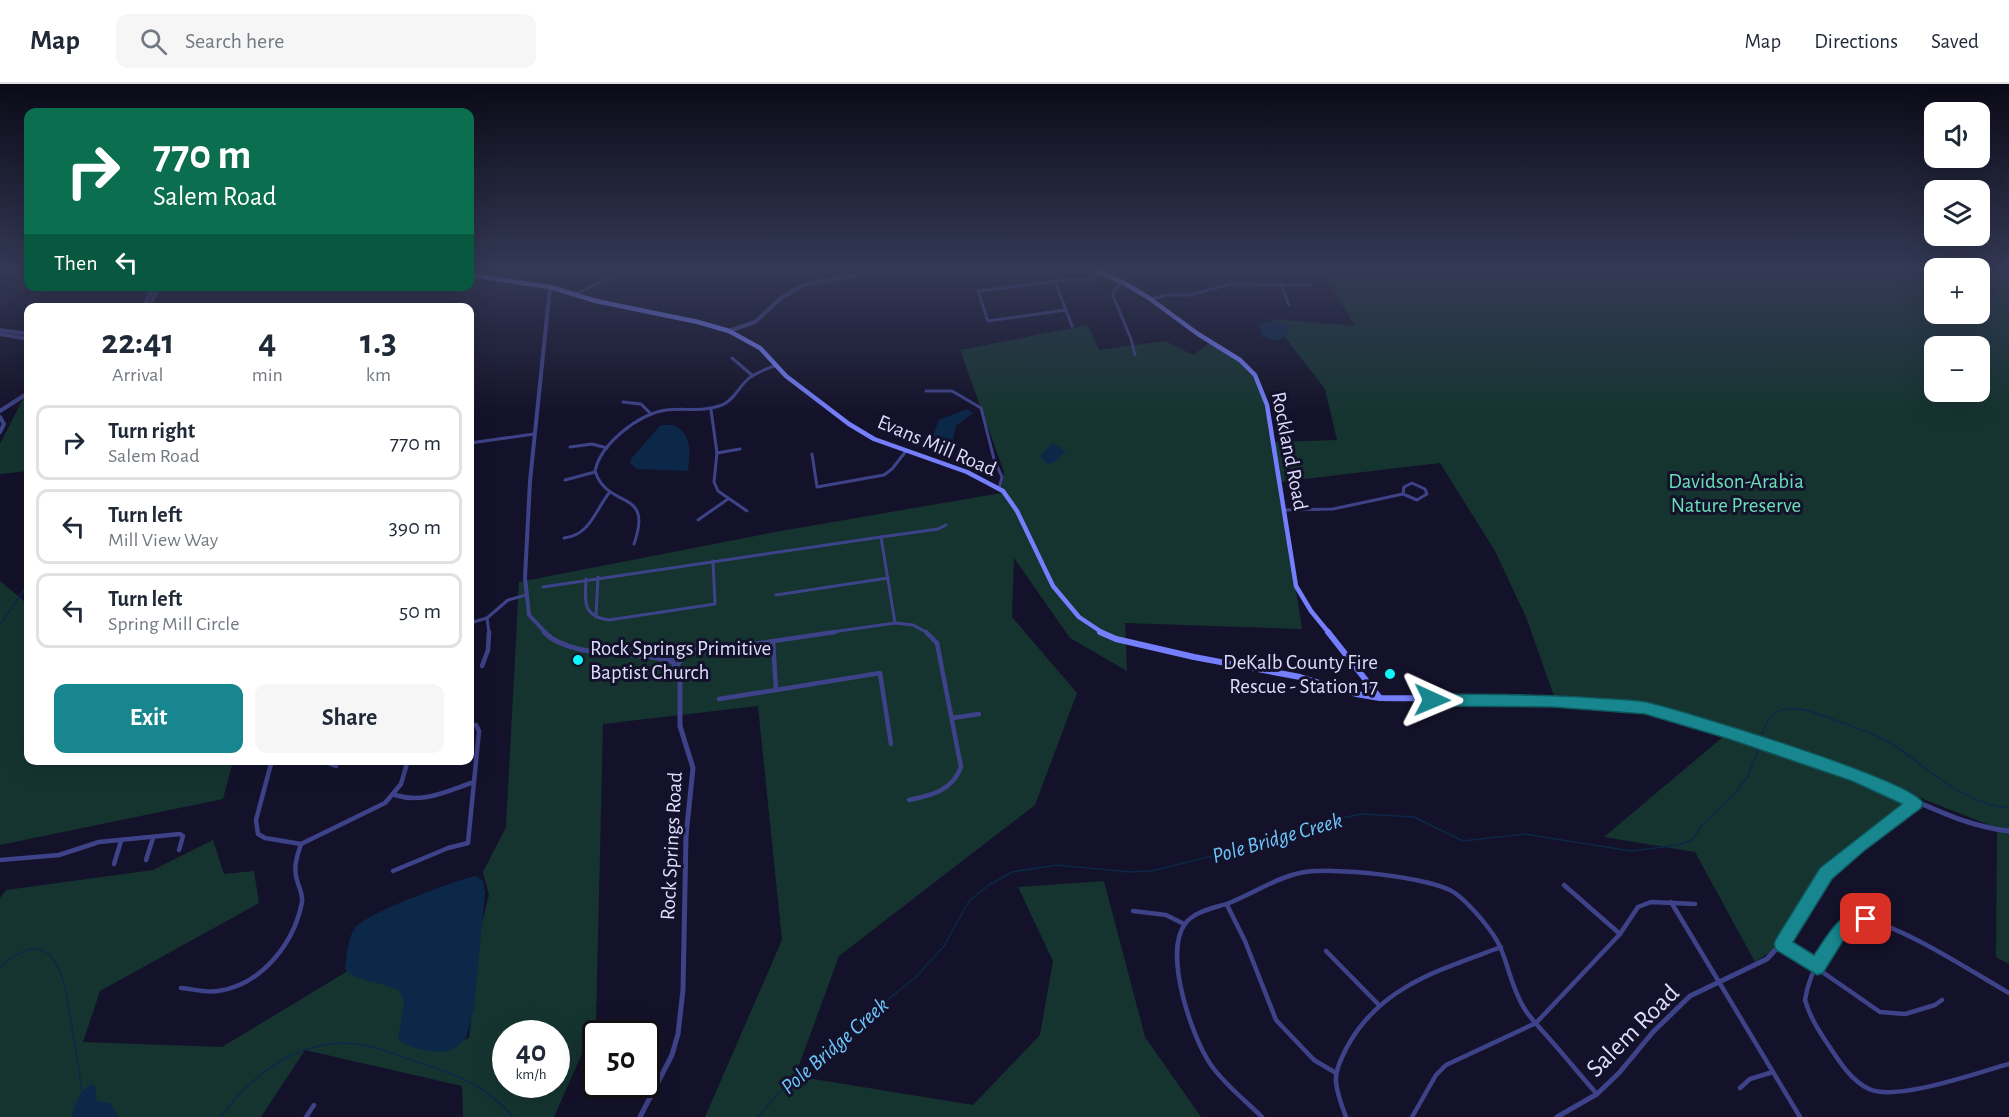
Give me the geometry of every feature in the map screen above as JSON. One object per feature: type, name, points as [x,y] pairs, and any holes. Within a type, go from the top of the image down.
[{"type":"main road","name":"Evans Mill Road","points":[[676,318],[729,331],[760,348],[786,376],[849,424],[874,439],[967,472],[999,489],[1010,499],[1017,511],[1053,586],[1079,617],[1100,632],[1116,639],[1194,657],[1300,677],[1356,694],[1380,698],[1552,701],[1625,706],[1665,713],[1748,739]]},
{"type":"main road","name":"Rockland Road","points":[[1178,318],[1235,356],[1257,378],[1267,405],[1296,586],[1309,608],[1380,698]]},
{"type":"street","points":[[547,318],[534,434],[526,595],[529,615],[534,623],[558,642],[618,655],[669,659],[698,648],[720,649],[895,622],[918,626],[926,630],[937,643],[960,758],[958,777],[946,791],[909,800]]},
{"type":"street","points":[[729,331],[758,318]]},
{"type":"street","points":[[987,318],[988,321],[1008,318]]},
{"type":"street","points":[[1069,318],[1072,326]]},
{"type":"street","points":[[1122,318],[1135,355]]},
{"type":"street","points":[[0,332],[24,334]]},
{"type":"street","points":[[0,332],[24,338]]},
{"type":"street","points":[[732,358],[753,375]]},
{"type":"street","points":[[634,544],[641,517],[640,511],[636,506],[609,493],[595,472],[599,457],[638,421],[651,414],[665,410],[711,410],[728,403],[753,375],[778,365]]},
{"type":"street","points":[[926,391],[945,389],[952,391],[981,408],[994,459],[1002,477],[999,489]]},
{"type":"street","points":[[0,409],[24,394]]},
{"type":"street","points":[[623,402],[641,405],[651,414]]},
{"type":"street","points":[[711,410],[717,453],[714,482],[718,490],[728,499],[747,511]]},
{"type":"street","points":[[0,417],[4,424],[0,432]]},
{"type":"street","points":[[474,442],[534,434]]},
{"type":"street","points":[[570,447],[592,444],[608,448]]},
{"type":"street","points":[[717,453],[740,449]]},
{"type":"street","points":[[812,454],[817,487],[884,475],[892,469],[906,451]]},
{"type":"street","points":[[565,480],[595,472]]},
{"type":"street","points":[[1285,510],[1333,509],[1404,494],[1418,500],[1427,494],[1422,486],[1412,483],[1404,487],[1404,494]]},
{"type":"street","points":[[564,538],[572,538],[587,530],[601,501],[609,493]]},
{"type":"street","points":[[698,520],[728,499]]},
{"type":"street","points":[[543,587],[598,577],[938,529],[946,525]]},
{"type":"street","points":[[881,537],[895,622]]},
{"type":"street","points":[[586,579],[585,604],[589,613],[609,620],[714,604],[713,561]]},
{"type":"street","points":[[596,617],[598,577]]},
{"type":"street","points":[[776,595],[888,578]]},
{"type":"street","points":[[474,622],[487,618],[507,600],[526,595]]},
{"type":"street","points":[[482,666],[486,660],[489,624],[487,618]]},
{"type":"street","points":[[773,641],[776,690]]},
{"type":"street","points":[[669,659],[676,666],[688,650]]},
{"type":"street","name":"Rock Springs Road","points":[[640,1117],[672,1055],[681,1011],[686,836],[693,768],[680,726],[680,678],[676,666]]},
{"type":"street","points":[[719,699],[880,674],[891,744]]},
{"type":"street","points":[[952,718],[979,714]]},
{"type":"street","points":[[393,871],[408,867],[445,847],[468,843],[479,731],[476,725]]},
{"type":"street","name":"Evans Mill Road","points":[[1748,739],[1856,776],[1953,820],[1977,827],[2009,831]]},
{"type":"street","points":[[271,765],[256,820],[258,834],[265,838],[301,844],[378,808],[395,795],[404,780],[407,765]]},
{"type":"street","points":[[395,795],[410,800],[422,799],[474,782]]},
{"type":"street","name":"Salem Road","points":[[1557,1117],[1597,1094],[1619,1073],[1653,1032],[1690,996],[1717,981],[1747,970],[1767,959],[1782,944],[1826,874],[1858,846],[1915,803]]},
{"type":"street","points":[[0,860],[59,855],[93,843],[180,834],[183,836],[179,850]]},
{"type":"street","points":[[146,860],[153,838]]},
{"type":"street","points":[[114,864],[121,840]]},
{"type":"street","points":[[181,988],[217,991],[232,987],[250,980],[279,954],[303,900],[295,873],[295,863],[301,844]]},
{"type":"street","points":[[1262,1117],[1216,1071],[1197,1038],[1175,959],[1176,946],[1184,924],[1201,913],[1226,905],[1287,876],[1312,871],[1428,882],[1448,889],[1460,897],[1501,947],[1517,998],[1597,1094]]},
{"type":"street","points":[[1564,885],[1620,934]]},
{"type":"street","points":[[1670,901],[1800,1117]]},
{"type":"street","points":[[1412,1117],[1426,1089],[1446,1065],[1536,1023],[1620,934],[1638,907],[1651,902],[1670,901],[1695,904]]},
{"type":"street","points":[[1226,905],[1245,940],[1275,1020],[1314,1060],[1336,1073]]},
{"type":"street","points":[[1133,911],[1156,912],[1176,917],[1184,924]]},
{"type":"street","points":[[2009,993],[1904,935],[1866,919],[1858,918],[1840,931],[1817,967],[1806,992],[1808,1010],[1848,1072],[1866,1088],[1890,1092],[2009,1064]]},
{"type":"street","points":[[1782,944],[1880,1012],[1905,1014],[1935,1005],[1942,1000]]},
{"type":"street","points":[[1346,1117],[1337,1091],[1336,1073],[1362,1021],[1378,1004],[1402,988],[1501,947]]},
{"type":"street","points":[[1326,951],[1378,1004]]},
{"type":"street","points":[[1740,1088],[1750,1079],[1773,1072]]},
{"type":"street","points":[[306,1117],[314,1105]]},
{"type":"green space","name":"Davidson-Arabia Nature Preserve","points":[[1350,318],[1924,318],[1924,324],[1990,324],[1990,318],[2009,318],[2009,964],[1996,957],[1997,828],[1913,795],[1826,867],[1795,924],[1777,948],[1755,962],[1695,852],[1604,837],[1730,731],[1554,696],[1526,617],[1495,551],[1440,463],[1279,482],[1302,629],[1125,623],[1127,671],[1070,638],[1014,558],[1012,617],[1077,693],[1035,805],[839,956],[795,1076],[973,1105],[1040,1035],[1053,961],[1018,887],[1104,881],[1145,1037],[1201,1117],[705,1117],[782,940],[758,706],[603,724],[596,1020],[582,1020],[582,1054],[570,1081],[570,1020],[492,1020],[492,1098],[562,1098],[554,1117],[463,1117],[462,1086],[305,1050],[261,1117],[0,1117],[0,898],[6,890],[153,870],[213,840],[224,874],[254,871],[259,903],[100,991],[83,1042],[222,1047],[356,966],[403,976],[455,1043],[469,1038],[481,927],[489,895],[483,872],[506,827],[519,582],[775,532],[1001,493],[1004,472],[960,350],[1088,325],[1099,350],[1165,341],[1193,355],[1211,342],[1252,369],[1262,386],[1272,442],[1337,440],[1325,389],[1271,319],[1355,326]]},
{"type":"green space","points":[[24,397],[24,471],[0,474],[0,444]]},
{"type":"green space","points":[[0,581],[24,601],[24,765],[232,765],[223,799],[0,845]]},
{"type":"water","points":[[1268,321],[1290,325],[1286,336],[1277,341],[1262,336],[1259,324]]},
{"type":"water","points":[[967,409],[973,413],[956,426],[952,442],[933,436],[939,420]]},
{"type":"water","points":[[661,425],[674,425],[687,439],[689,445],[688,471],[637,469],[630,463]]},
{"type":"water","points":[[1052,443],[1066,451],[1053,463],[1048,464],[1040,457]]},
{"type":"water","points":[[476,876],[483,881],[485,893],[474,1009],[466,1037],[458,1046],[442,1052],[406,1045],[398,1038],[404,1003],[400,991],[362,979],[345,969],[350,937],[363,921],[393,906],[431,890]]},
{"type":"water","points":[[91,1084],[95,1086],[97,1101],[110,1103],[119,1117],[72,1117],[78,1098]]},
{"type":"waterway","points":[[0,625],[24,590]]},
{"type":"waterway","name":"Pole Bridge Creek","points":[[1760,741],[1764,727],[1777,712],[1785,709],[1804,710],[1883,739],[1962,793],[1985,803],[2009,808]]},
{"type":"waterway","name":"Pole Bridge Creek","points":[[758,1117],[797,1073],[916,977],[944,946],[969,901],[989,885],[1012,872],[1057,865],[1129,872],[1151,871],[1274,841],[1315,823],[1362,814],[1414,817],[1463,841],[1524,834],[1631,851],[1679,845],[1692,840],[1702,825],[1733,796],[1748,776],[1760,745]]},
{"type":"waterway","name":"Pole Bridge Creek","points":[[0,967],[20,953],[35,949],[47,953],[56,963],[66,994],[82,1092]]},
{"type":"waterway","name":"Pole Bridge Creek","points":[[221,1117],[247,1087],[278,1062],[296,1053],[334,1044],[371,1047],[459,1077],[493,1097],[513,1117]]},
{"type":"place","name":"Rock Springs Primitive Baptist Church","points":[[578,660]]},
{"type":"place","name":"DeKalb County Fire Rescue - Station 17","points":[[1390,674]]},
{"type":"route","points":[[1432,700],[1552,701],[1645,708],[1729,733],[1856,776],[1901,795],[1915,803],[1858,846],[1826,874],[1782,944],[1817,967],[1840,931],[1858,918],[1866,919]]}]
